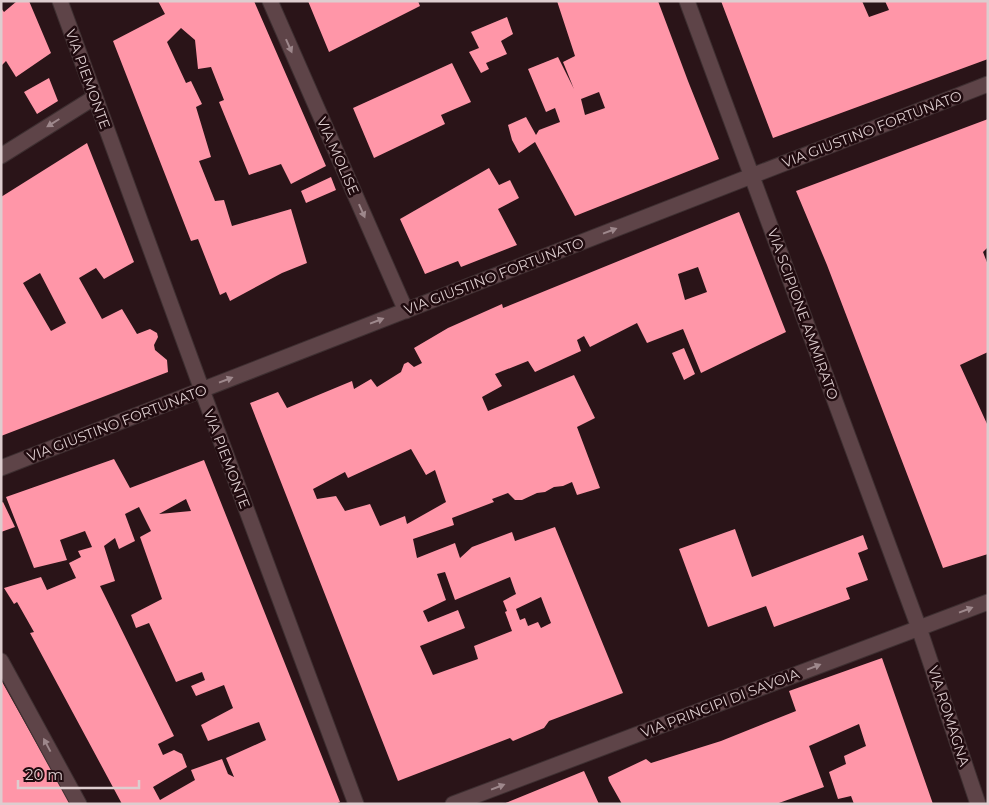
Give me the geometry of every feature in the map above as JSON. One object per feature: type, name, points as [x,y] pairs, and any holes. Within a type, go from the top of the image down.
[{"type":"street","name":"VIA PIEMONTE","points":[[60,1],[356,804]]},
{"type":"street","name":"VIA MOLISE","points":[[270,1],[406,310]]},
{"type":"street","name":"VIA SCIPIONE AMMIRATO","points":[[687,1],[920,628]]},
{"type":"street","name":"VIA GIUSTINO FORTUNATO","points":[[1,468],[988,84]]},
{"type":"street","points":[[1,156],[95,97]]},
{"type":"street","name":"VIA PRINCIPI DI SAVOIA","points":[[453,804],[988,602]]},
{"type":"street","name":"VIA ROMAGNA","points":[[920,628],[978,804]]},
{"type":"street","points":[[1,661],[79,804]]},
{"type":"building","points":[[17,1],[29,1],[51,53],[16,77],[6,61],[1,66],[1,8],[4,12]]},
{"type":"building","points":[[158,1],[254,1],[326,166],[291,184],[281,164],[249,175],[219,102],[224,100],[211,67],[198,69],[195,40],[181,28],[167,42],[186,83],[191,81],[202,104],[196,107],[211,157],[199,161],[215,201],[224,200],[232,226],[291,209],[307,263],[282,273],[230,301],[226,292],[220,295],[198,239],[191,241],[113,41],[165,14]]},
{"type":"building","points":[[308,1],[418,1],[420,6],[329,52]]},
{"type":"building","points":[[557,1],[658,1],[719,159],[575,216],[535,142],[519,153],[512,140],[508,125],[526,117],[536,135],[539,130],[560,122],[555,108],[546,112],[528,69],[558,57],[574,89],[563,62],[575,56]],"holes":[[[599,92],[605,108],[585,115],[581,99]]]},
{"type":"building","points":[[721,1],[862,1],[869,17],[889,10],[885,1],[988,1],[988,59],[773,138]]},
{"type":"building","points":[[507,17],[513,34],[501,41],[507,54],[486,63],[489,69],[481,73],[469,52],[479,48],[471,32]]},
{"type":"building","points":[[452,63],[471,102],[441,115],[445,124],[374,158],[353,108]]},
{"type":"building","points":[[49,78],[58,101],[37,114],[24,92]]},
{"type":"building","points":[[988,119],[988,247],[983,252],[988,265],[988,352],[960,365],[988,426],[988,554],[943,568],[827,265],[796,191]]},
{"type":"building","points":[[87,143],[134,262],[104,279],[96,268],[79,278],[102,319],[122,309],[137,334],[150,329],[157,333],[158,337],[154,345],[155,350],[167,360],[168,372],[1,436],[1,197]],"holes":[[[40,273],[66,323],[51,331],[23,283]]]},
{"type":"building","points":[[489,168],[499,185],[510,180],[519,198],[498,209],[517,245],[461,267],[458,261],[425,274],[400,219]]},
{"type":"building","points":[[331,177],[336,190],[306,203],[301,191]]},
{"type":"building","points":[[739,212],[786,332],[701,373],[683,329],[647,343],[637,323],[590,347],[584,336],[577,340],[581,351],[535,372],[528,361],[495,374],[502,386],[482,397],[488,411],[574,375],[595,418],[577,427],[600,488],[577,495],[572,482],[537,493],[522,500],[515,500],[508,493],[492,499],[494,502],[452,518],[454,525],[413,539],[417,558],[455,543],[460,558],[472,547],[512,532],[515,541],[555,527],[623,693],[549,721],[544,728],[513,741],[510,738],[398,781],[250,403],[278,392],[287,408],[352,381],[354,389],[371,379],[377,387],[401,372],[404,364],[408,362],[414,367],[422,363],[414,348],[448,328],[502,304],[503,308]],"holes":[[[698,267],[707,292],[685,300],[678,274]],[[411,449],[426,475],[435,470],[446,502],[407,524],[405,516],[380,526],[370,504],[345,511],[336,496],[317,499],[313,489],[345,472],[348,478]],[[445,572],[455,600],[510,577],[516,594],[503,601],[512,631],[474,646],[478,659],[433,675],[420,646],[465,628],[458,610],[428,622],[423,611],[446,600],[437,574]],[[541,597],[551,623],[541,628],[538,622],[528,626],[525,618],[520,620],[516,609]]]},
{"type":"building","points":[[684,348],[695,374],[684,380],[672,353]]},
{"type":"building","points":[[114,459],[130,488],[204,460],[340,802],[335,804],[122,804],[30,633],[34,632],[17,602],[14,604],[4,588],[41,577],[47,590],[76,578],[69,563],[81,557],[78,551],[92,547],[85,531],[60,540],[67,560],[34,568],[6,497]],"holes":[[[186,499],[191,511],[159,514]],[[139,507],[151,531],[140,537],[162,599],[131,615],[136,628],[149,623],[176,682],[202,672],[205,680],[191,686],[196,696],[224,685],[233,708],[201,725],[208,741],[259,722],[266,740],[226,758],[234,777],[228,774],[222,759],[191,770],[195,780],[160,800],[153,787],[187,767],[182,754],[174,750],[163,755],[158,744],[174,736],[100,586],[115,581],[104,546],[115,538],[119,549],[135,541],[125,514]]]},
{"type":"building","points":[[3,502],[15,527],[1,532],[1,503]]},
{"type":"building","points":[[735,529],[752,577],[863,535],[868,549],[858,553],[868,580],[846,588],[850,599],[774,627],[766,606],[708,627],[679,549]]},
{"type":"building","points":[[882,658],[933,804],[854,804],[851,796],[838,799],[829,772],[846,764],[844,756],[866,746],[859,724],[809,746],[824,787],[776,804],[622,804],[609,781],[608,777],[646,759],[651,763],[721,741],[796,711],[789,691]]},
{"type":"building","points":[[1,680],[70,803],[1,804]]},
{"type":"building","points":[[584,771],[599,804],[503,804]]}]
